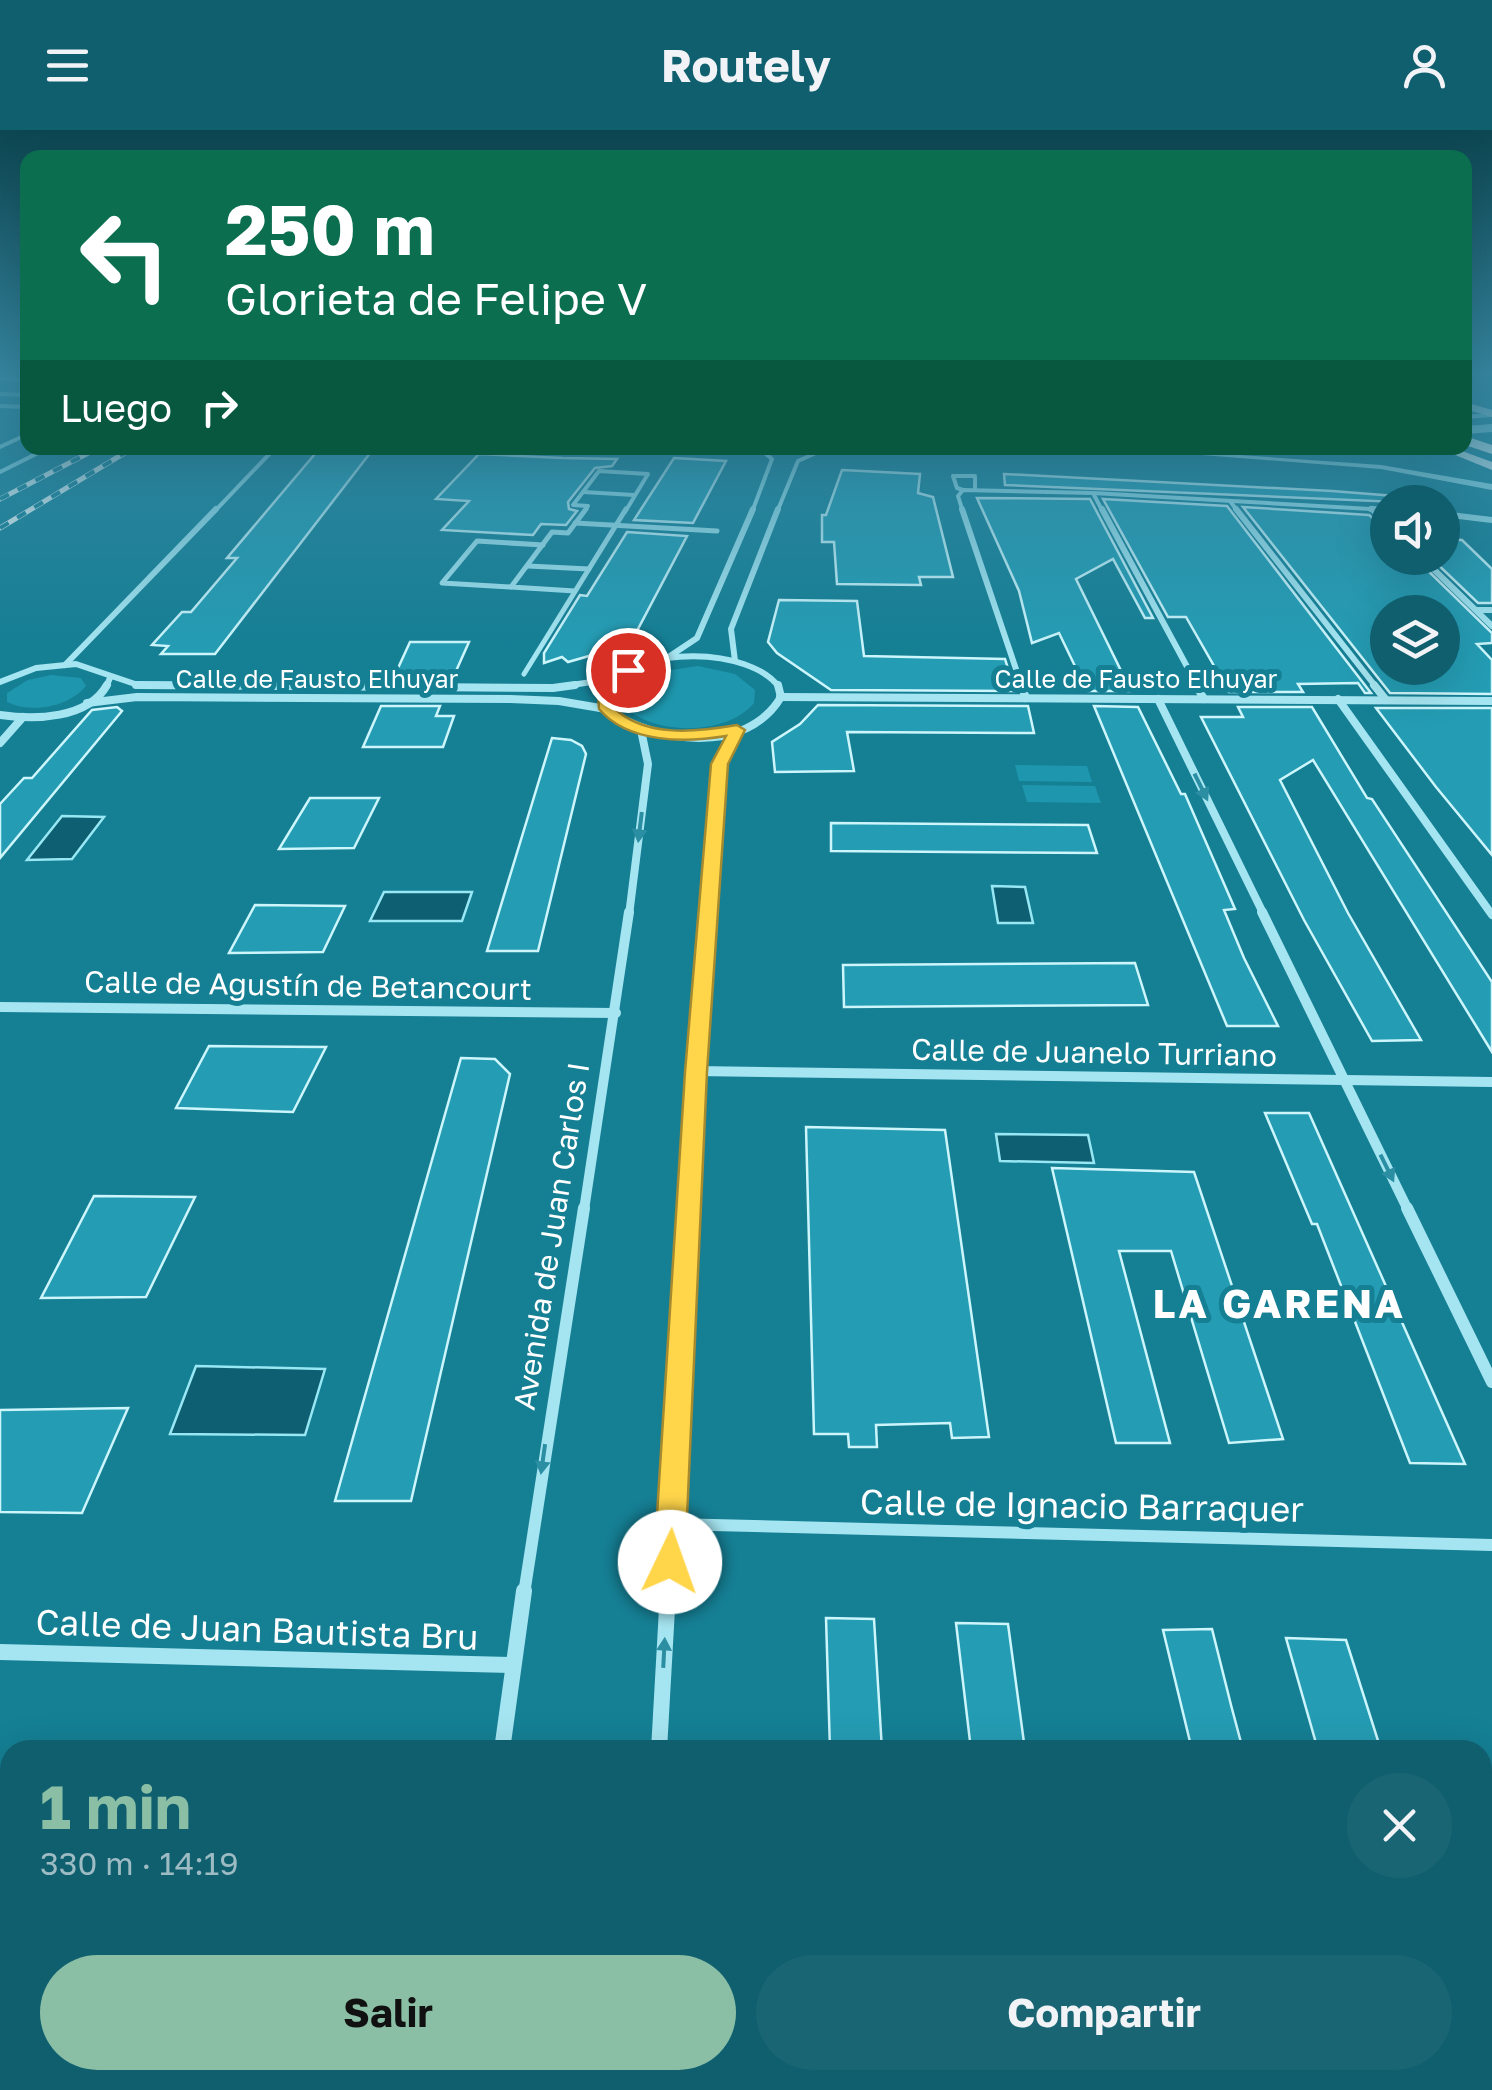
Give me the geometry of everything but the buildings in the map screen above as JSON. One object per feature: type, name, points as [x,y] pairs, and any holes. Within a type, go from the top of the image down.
[{"type":"street","points":[[0,682],[32,670],[65,665],[257,466]]},
{"type":"street","points":[[666,658],[696,638],[771,466]]},
{"type":"street","points":[[735,661],[731,629],[795,466]]},
{"type":"street","points":[[1362,466],[1492,487]]},
{"type":"street","points":[[511,588],[552,532],[568,533],[579,524],[588,506],[573,505],[599,471],[648,474],[524,674]]},
{"type":"street","points":[[974,488],[975,476],[953,476],[957,488],[962,490],[1093,493],[1370,510]]},
{"type":"street","points":[[962,490],[958,496],[1026,698]]},
{"type":"street","points":[[582,492],[634,495]]},
{"type":"street","points":[[1093,493],[1204,699]]},
{"type":"street","points":[[1230,500],[1386,700]]},
{"type":"street","points":[[1460,516],[1492,520]]},
{"type":"street","points":[[579,524],[717,531]]},
{"type":"street","points":[[543,545],[478,540],[442,583],[575,591]]},
{"type":"street","points":[[528,566],[589,570]]},
{"type":"street","points":[[1440,575],[1492,626]]},
{"type":"street","points":[[1477,610],[1492,610]]},
{"type":"street","points":[[616,678],[605,694],[606,709],[619,721],[641,730],[697,736],[737,730],[764,718],[780,697],[778,686],[769,676],[735,661],[666,658]]},
{"type":"street","name":"Calle de Fausto Elhuyar","points":[[65,665],[98,669],[110,678],[166,685],[553,688],[616,678],[642,664],[666,658]]},
{"type":"street","points":[[87,704],[105,691],[110,678]]},
{"type":"street","name":"Calle de Fausto Elhuyar","points":[[0,715],[23,718],[137,696],[546,700],[606,709]]},
{"type":"street","name":"Calle de Fausto Elhuyar","points":[[780,697],[1492,701]]},
{"type":"street","points":[[1158,699],[1492,1382]]},
{"type":"street","points":[[1338,699],[1492,914]]},
{"type":"street","points":[[0,743],[23,718]]},
{"type":"street","name":"Avenida de Juan Carlos I","points":[[503,1740],[549,1420],[616,1013],[648,764],[641,730]]},
{"type":"street","points":[[659,1740],[696,1072],[720,764],[737,730]]},
{"type":"street","name":"Calle de Agustín de Betancourt","points":[[0,1007],[616,1013]]},
{"type":"street","name":"Calle de Juanelo Turriano","points":[[696,1072],[1492,1082]]},
{"type":"street","name":"Calle de Ignacio Barraquer","points":[[672,1524],[1492,1545]]},
{"type":"street","name":"Calle de Juan Bautista Bru","points":[[0,1652],[513,1666]]},
{"type":"shaded area","points":[[698,666],[735,674],[755,690],[754,703],[726,722],[690,728],[653,723],[624,706],[624,691],[645,674]]},
{"type":"shaded area","points":[[51,675],[81,678],[86,686],[70,699],[49,706],[27,708],[7,702],[7,693],[28,680]]},
{"type":"shaded area","points":[[1015,765],[1087,766],[1092,782],[1019,781]]},
{"type":"shaded area","points":[[1022,785],[1095,786],[1101,803],[1027,802]]},
{"type":"shaded area","points":[[62,816],[104,817],[72,859],[27,860]]},
{"type":"shaded area","points":[[992,886],[1025,887],[1033,923],[998,923]]},
{"type":"shaded area","points":[[384,892],[472,892],[462,921],[370,921]]},
{"type":"shaded area","points":[[996,1134],[1088,1135],[1094,1163],[1000,1161]]},
{"type":"shaded area","points":[[196,1366],[325,1369],[305,1435],[170,1434]]},
{"type":"railway","points":[[0,499],[63,466]]},
{"type":"railway","points":[[0,528],[102,466]]},
{"type":"district","name":"LA GARENA","points":[[1279,1303]]},
{"type":"route","points":[[628,670],[616,678],[605,694],[606,709],[619,721],[668,736],[737,730],[722,753],[720,764],[696,1072],[670,1562]]}]
